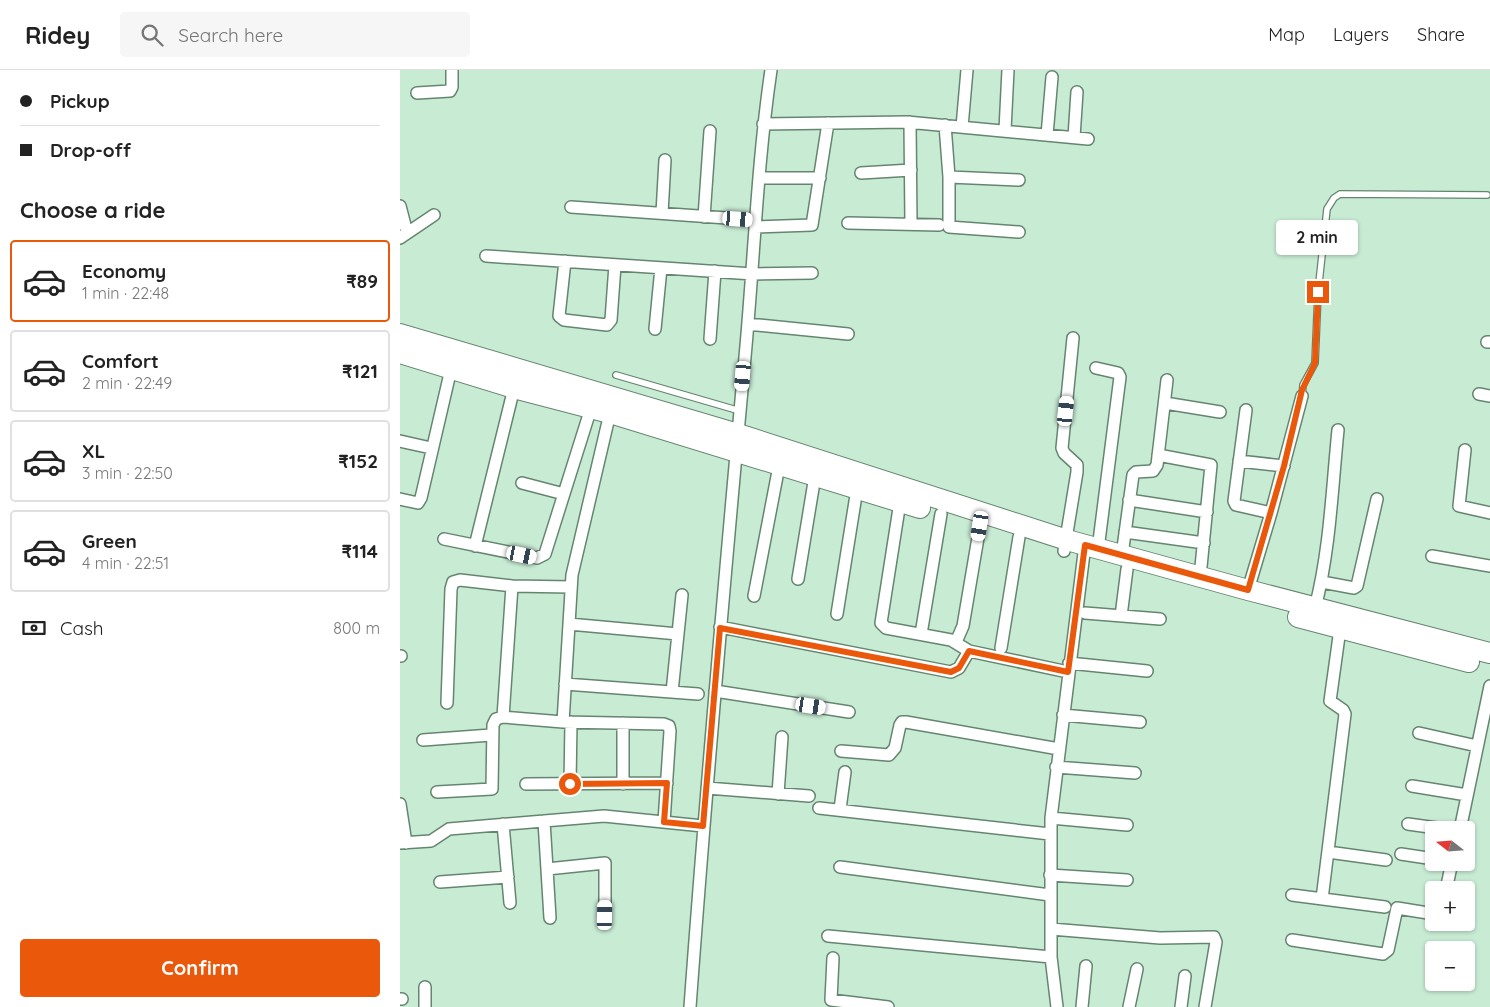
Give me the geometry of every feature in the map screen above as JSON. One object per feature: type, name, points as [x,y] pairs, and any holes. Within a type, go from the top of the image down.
[{"type":"highway","points":[[400,334],[737,443],[1340,629],[1490,667]]},
{"type":"highway","points":[[400,353],[514,388],[737,443],[779,466],[1018,537],[1079,548]]},
{"type":"highway","points":[[1124,562],[1200,577],[1490,653]]},
{"type":"street","points":[[417,93],[450,91],[452,87],[452,70]]},
{"type":"street","points":[[690,1007],[703,826],[748,324],[758,178],[771,70]]},
{"type":"street","points":[[962,128],[967,70]]},
{"type":"street","points":[[1005,130],[1008,70]]},
{"type":"street","points":[[1047,135],[1052,77]]},
{"type":"street","points":[[1074,137],[1077,92]]},
{"type":"street","points":[[763,124],[910,122],[1088,139]]},
{"type":"street","points":[[910,122],[911,224]]},
{"type":"street","points":[[572,207],[704,216],[755,223],[812,225],[828,123]]},
{"type":"street","points":[[945,125],[949,177],[949,227],[1019,232]]},
{"type":"street","points":[[704,216],[710,131]]},
{"type":"street","points":[[662,213],[665,160]]},
{"type":"street","points":[[861,173],[911,170]]},
{"type":"street","points":[[949,177],[1019,180]]},
{"type":"street","points":[[758,178],[820,178]]},
{"type":"street","points":[[400,206],[403,235],[434,215]]},
{"type":"street","points":[[848,223],[939,225]]},
{"type":"street","points":[[486,256],[752,274],[812,273]]},
{"type":"street","points":[[565,261],[559,316],[564,320],[608,325],[611,320],[615,265]]},
{"type":"street","points":[[655,329],[661,268]]},
{"type":"street","points":[[710,339],[715,271]]},
{"type":"street","points":[[748,324],[848,334]]},
{"type":"street","points":[[1057,1007],[1051,957],[1050,818],[1064,715],[1079,548],[1077,465],[1064,453],[1062,448],[1073,338]]},
{"type":"street","points":[[1079,548],[1120,377],[1118,373],[1096,368]]},
{"type":"street","points":[[400,499],[418,503],[451,369]]},
{"type":"street","points":[[1121,616],[1125,532],[1133,474],[1136,472],[1153,471],[1157,465],[1167,380]]},
{"type":"street","points":[[475,546],[514,388]]},
{"type":"street","points":[[1248,590],[1271,513],[1302,396]]},
{"type":"street","points":[[1165,402],[1220,412]]},
{"type":"street","points":[[444,539],[537,558],[542,557],[545,554],[591,408]]},
{"type":"street","points":[[1246,410],[1234,501],[1236,505],[1271,513]]},
{"type":"street","points":[[570,784],[565,684],[571,587],[610,413]]},
{"type":"street","points":[[1315,608],[1322,582],[1330,528],[1338,430]]},
{"type":"street","points":[[400,441],[431,448]]},
{"type":"street","points":[[1465,450],[1460,506],[1490,513]]},
{"type":"street","points":[[1158,455],[1211,465],[1208,512],[1200,577]]},
{"type":"street","points":[[1239,460],[1284,466]]},
{"type":"street","points":[[754,596],[779,466]]},
{"type":"street","points":[[798,579],[815,476]]},
{"type":"street","points":[[522,482],[564,494]]},
{"type":"street","points":[[837,614],[857,489]]},
{"type":"street","points":[[1322,582],[1354,588],[1357,586],[1377,498]]},
{"type":"street","points":[[1129,500],[1208,512]]},
{"type":"street","points":[[900,502],[881,623],[886,628],[956,642],[969,651],[1069,668],[1147,671]]},
{"type":"street","points":[[921,634],[940,514]]},
{"type":"street","points":[[956,642],[963,626],[980,526]]},
{"type":"street","points":[[1125,532],[1204,543]]},
{"type":"street","points":[[1001,648],[1018,537]]},
{"type":"street","points":[[1432,556],[1490,566]]},
{"type":"street","points":[[447,703],[450,589],[453,582],[460,580],[512,586],[571,587]]},
{"type":"street","points":[[503,717],[512,586]]},
{"type":"street","points":[[672,692],[682,595]]},
{"type":"street","points":[[1085,613],[1160,619]]},
{"type":"street","points":[[569,624],[678,634]]},
{"type":"street","points":[[720,628],[951,672],[959,668],[969,651]]},
{"type":"street","points":[[1322,899],[1345,714],[1343,710],[1330,701],[1340,629]]},
{"type":"street","points":[[565,684],[698,694]]},
{"type":"street","points":[[1462,821],[1490,686]]},
{"type":"street","points":[[715,691],[849,712]]},
{"type":"street","points":[[1064,715],[1140,722]]},
{"type":"street","points":[[437,792],[492,789],[494,785],[493,725],[496,720],[503,717],[567,722],[669,726],[664,822]]},
{"type":"street","points":[[841,751],[889,755],[892,753],[902,722],[1058,749]]},
{"type":"street","points":[[623,723],[623,784]]},
{"type":"street","points":[[1419,733],[1477,746]]},
{"type":"street","points":[[422,740],[492,735]]},
{"type":"street","points":[[778,794],[782,737]]},
{"type":"street","points":[[1056,767],[1135,773]]},
{"type":"street","points":[[840,809],[845,772]]},
{"type":"street","points":[[526,784],[667,783]]},
{"type":"street","points":[[1412,786],[1467,795]]},
{"type":"street","points":[[707,788],[809,796]]},
{"type":"street","points":[[400,804],[403,843],[431,841],[449,829],[604,816],[703,826]]},
{"type":"street","points":[[818,808],[1050,834]]},
{"type":"street","points":[[1050,818],[1127,825]]},
{"type":"street","points":[[544,820],[550,918]]},
{"type":"street","points":[[503,824],[510,903]]},
{"type":"street","points":[[1408,824],[1425,826]]},
{"type":"street","points":[[1328,852],[1386,860]]},
{"type":"street","points":[[1401,854],[1425,858]]},
{"type":"street","points":[[547,869],[605,863],[605,915]]},
{"type":"street","points":[[840,867],[1050,895]]},
{"type":"street","points":[[1050,875],[1127,880]]},
{"type":"street","points":[[440,882],[508,877]]},
{"type":"street","points":[[1292,895],[1385,907]]},
{"type":"street","points":[[1292,940],[1383,954],[1388,950],[1397,908],[1425,913]]},
{"type":"street","points":[[1051,929],[1160,938],[1214,937],[1216,942],[1205,1007]]},
{"type":"street","points":[[828,936],[1051,957]]},
{"type":"street","points":[[833,958],[831,1000],[888,1007]]},
{"type":"street","points":[[1082,1007],[1086,966]]},
{"type":"street","points":[[1130,1007],[1137,969]]},
{"type":"street","points":[[1181,1007],[1185,976]]},
{"type":"street","points":[[425,987],[425,1007]]},
{"type":"lane","points":[[1302,396],[1303,385],[1315,363],[1318,292],[1327,209],[1334,198],[1340,194],[1487,195]]},
{"type":"lane","points":[[616,375],[740,411]]},
{"type":"route","points":[[570,784],[667,783],[664,822],[703,826],[720,628],[951,672],[959,668],[969,651],[1068,672],[1082,556],[1085,545],[1248,590],[1284,466],[1302,396],[1303,385],[1313,370],[1315,363],[1318,292]]}]
